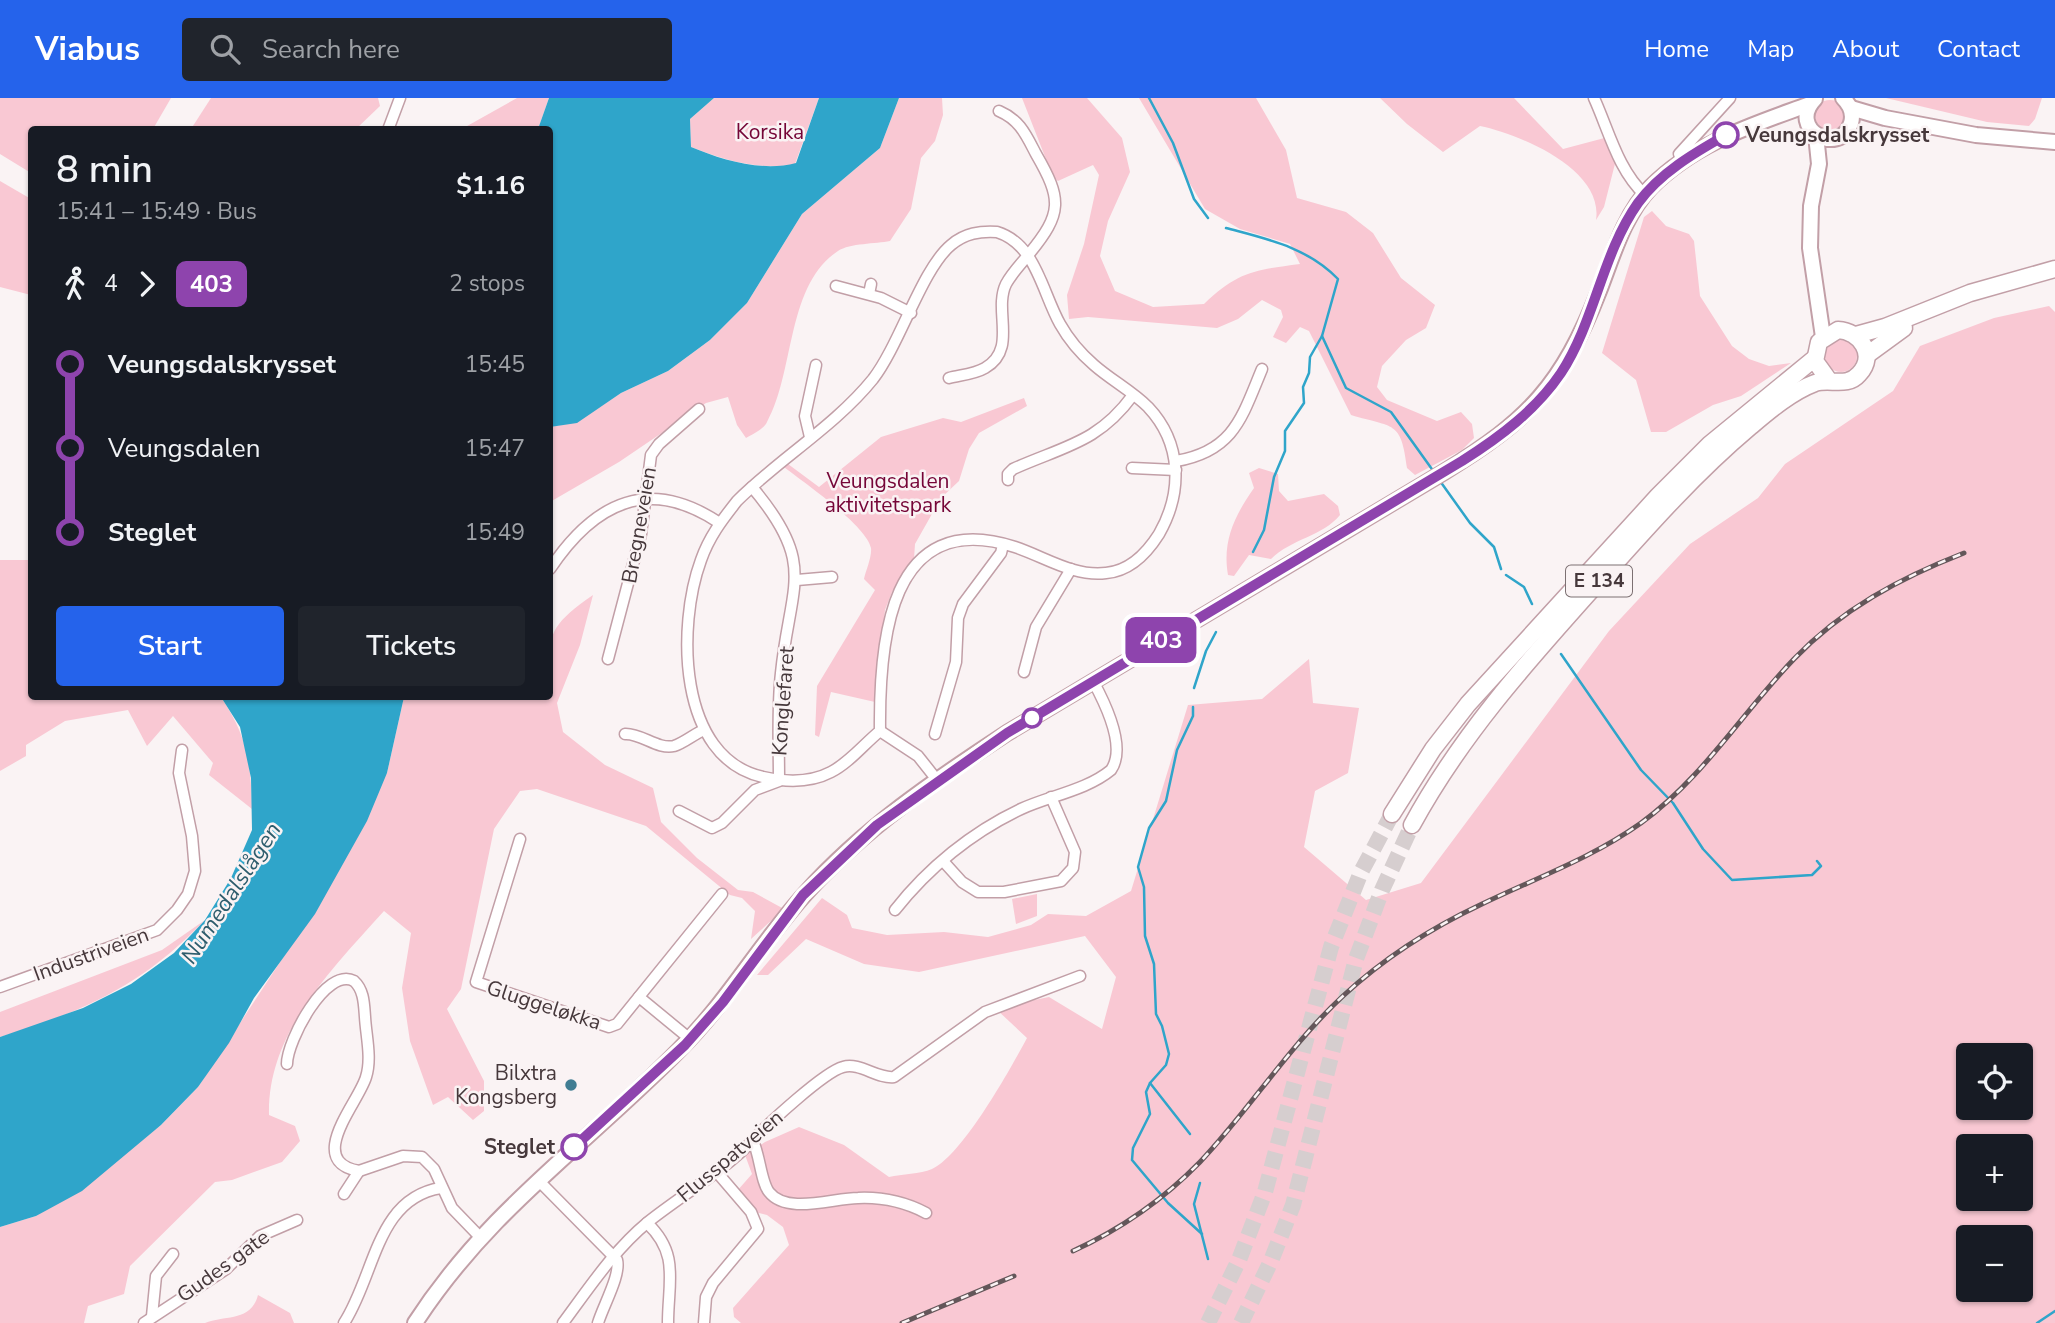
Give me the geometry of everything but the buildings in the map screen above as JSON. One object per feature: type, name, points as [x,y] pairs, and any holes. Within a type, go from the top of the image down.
[{"type":"highway","points":[[1823,337],[1885,327],[1970,293],[2055,269]]},
{"type":"highway","name":"E 134","points":[[1412,825],[1450,761],[1494,701],[1670,503],[1754,424],[1797,392],[1828,379],[1844,382],[1856,378],[1864,368],[1867,355],[1893,334],[1928,317],[1999,292],[2055,277]]},
{"type":"highway","points":[[1849,333],[1863,344],[1867,355]]},
{"type":"highway","name":"E 134","points":[[1392,814],[1433,750],[1468,704],[1648,506],[1710,444],[1815,358],[1823,337]]},
{"type":"highway","points":[[1815,358],[1818,370],[1828,379]]},
{"type":"main road","points":[[415,1323],[480,1237],[690,1039],[723,1002],[796,905],[853,845],[937,780],[1093,681],[1462,461],[1521,418],[1547,391],[1571,356],[1625,226],[1645,195],[1664,176],[1703,148],[1749,124],[1813,101]]},
{"type":"main road","points":[[1813,101],[1806,114],[1819,164]]},
{"type":"main road","points":[[1850,127],[1847,103],[1885,118],[2015,141],[2055,142]]},
{"type":"main road","points":[[1773,116],[1835,139]]},
{"type":"main road","points":[[1823,337],[1810,248],[1819,164],[1835,139],[1850,127],[1885,118]]},
{"type":"main road","points":[[1818,295],[1849,333]]},
{"type":"street","points":[[390,126],[400,98]]},
{"type":"street","points":[[1594,98],[1631,182],[1645,195]]},
{"type":"street","points":[[1679,153],[1730,98]]},
{"type":"street","points":[[949,378],[985,368],[999,354],[1005,334],[1005,286],[1049,227],[1056,205],[1054,186],[1023,127],[999,111]]},
{"type":"street","points":[[997,232],[1014,239],[1028,255],[1056,316],[1072,342],[1097,368],[1133,395],[1158,419],[1170,442],[1176,465],[1171,509],[1154,542],[1139,559],[1108,573],[1072,569],[1003,545],[971,541],[943,546],[920,559],[904,579],[890,611],[882,674],[880,731],[831,772],[806,780],[779,781],[755,775],[730,762],[704,730],[692,688],[688,618],[701,559],[719,522],[752,486],[872,380],[891,353],[938,261],[949,246],[962,237],[975,233],[997,232]]},
{"type":"street","points":[[836,286],[870,289],[911,313]]},
{"type":"street","points":[[810,437],[805,416],[816,365]]},
{"type":"street","points":[[1132,468],[1176,465],[1219,444],[1234,432],[1262,369]]},
{"type":"street","points":[[1008,480],[1008,474],[1013,469],[1077,443],[1104,428],[1133,395]]},
{"type":"street","name":"Bregneveien","points":[[608,659],[641,534],[651,455],[659,444],[699,409]]},
{"type":"street","name":"Konglefaret","points":[[752,486],[783,529],[792,550],[797,580],[780,675],[779,781]]},
{"type":"street","points":[[553,565],[579,534],[605,513],[645,498],[677,502],[719,522]]},
{"type":"street","points":[[934,734],[956,662],[958,618],[963,604],[1001,553],[1003,545]]},
{"type":"street","points":[[1024,672],[1036,627],[1072,569]]},
{"type":"street","points":[[797,580],[832,577]]},
{"type":"street","points":[[895,910],[943,861],[1002,819],[1108,773],[1115,763],[1116,746],[1109,716],[1093,681]]},
{"type":"street","points":[[625,734],[634,734],[668,746],[704,730]]},
{"type":"street","points":[[880,731],[918,756],[937,780]]},
{"type":"street","name":"Industriveien","points":[[0,987],[157,930],[177,910],[188,894],[195,871],[192,836],[179,774],[181,750]]},
{"type":"street","points":[[679,811],[712,828],[722,823],[755,790],[779,781]]},
{"type":"street","points":[[943,861],[962,883],[978,892],[1004,892],[1061,881],[1073,869],[1075,852],[1051,797]]},
{"type":"street","name":"Gluggeløkka","points":[[520,839],[477,982],[609,1027],[617,1024],[639,997]]},
{"type":"street","points":[[690,1039],[639,997],[722,894]]},
{"type":"street","name":"Flusspatveien","points":[[563,1323],[614,1256],[647,1223],[753,1141],[770,1121],[835,1071],[852,1066],[881,1076],[894,1077],[985,1012],[1080,976]]},
{"type":"street","points":[[287,1064],[291,1041],[331,982],[340,978],[354,981],[359,986],[363,1001],[367,1074],[334,1139],[337,1156],[343,1165],[359,1171],[411,1155],[428,1163],[457,1216],[480,1237]]},
{"type":"street","points":[[753,1141],[761,1158],[765,1186],[780,1200],[813,1203],[836,1199],[883,1199],[914,1206],[926,1213]]},
{"type":"street","points":[[704,1323],[706,1297],[713,1283],[758,1229],[751,1212],[715,1170]]},
{"type":"street","points":[[344,1194],[359,1171]]},
{"type":"street","points":[[538,1180],[614,1256],[619,1273],[606,1296],[598,1323]]},
{"type":"street","points":[[344,1323],[358,1299],[374,1252],[392,1219],[416,1195],[441,1188]]},
{"type":"street","name":"Gudes gate","points":[[148,1320],[226,1269],[260,1237],[297,1220]]},
{"type":"street","points":[[647,1223],[667,1248],[670,1278],[668,1323]]},
{"type":"street","name":"Gudes gate","points":[[148,1320],[156,1276],[173,1254]]},
{"type":"green space","points":[[0,98],[171,98],[155,126],[28,126],[28,171],[0,154]]},
{"type":"green space","points":[[211,98],[378,98],[380,106],[359,126],[193,126]]},
{"type":"green space","points":[[517,98],[549,98],[539,126],[467,126]]},
{"type":"green space","name":"Korsika","points":[[714,98],[819,98],[795,164],[769,166],[729,160],[691,147],[690,119]]},
{"type":"green space","points":[[899,98],[942,98],[943,115],[935,141],[921,158],[911,209],[890,241],[843,248],[821,266],[809,285],[800,307],[776,402],[766,425],[746,438],[737,425],[728,397],[706,403],[619,462],[553,500],[553,426],[577,422],[621,393],[668,371],[710,340],[747,303],[802,214],[880,148]]},
{"type":"green space","points":[[1022,98],[1087,98],[1122,138],[1130,172],[1108,221],[1100,256],[1115,291],[1153,307],[1204,304],[1238,278],[1271,268],[1300,264],[1290,244],[1240,229],[1205,209],[1139,98],[1256,98],[1286,150],[1297,198],[1346,212],[1373,233],[1401,278],[1435,305],[1426,328],[1406,340],[1382,366],[1377,387],[1387,400],[1437,421],[1461,412],[1472,424],[1474,438],[1462,450],[1415,475],[1407,468],[1402,441],[1393,428],[1351,415],[1309,331],[1300,327],[1286,343],[1273,337],[1283,317],[1281,310],[1262,300],[1238,319],[1217,328],[1088,317],[1069,319],[1067,295],[1084,244],[1099,175],[1093,165],[1058,181],[1053,177]]},
{"type":"green space","points":[[1380,98],[1514,98],[1563,149],[1612,136],[1619,148],[1604,207],[1596,220],[1595,202],[1587,185],[1556,157],[1536,146],[1480,126],[1443,152],[1407,124]]},
{"type":"green space","points":[[1886,98],[2042,98],[2035,119],[2029,126],[1987,122]]},
{"type":"green space","points":[[1830,100],[1841,104],[1845,115],[1841,126],[1830,130],[1819,126],[1815,115],[1819,104]]},
{"type":"green space","points":[[0,181],[28,197],[28,294],[0,287]]},
{"type":"green space","points":[[1652,211],[1666,226],[1689,234],[1694,241],[1700,296],[1732,346],[1749,359],[1769,366],[1791,363],[1741,396],[1713,405],[1666,432],[1651,432],[1636,380],[1602,353],[1644,217]]},
{"type":"green space","points":[[2049,306],[2055,312],[2055,1323],[741,1323],[734,1317],[733,1308],[789,1245],[783,1227],[767,1215],[755,1212],[737,1191],[752,1174],[745,1155],[765,1142],[799,1127],[844,1145],[889,1177],[932,1169],[944,1161],[971,1130],[1027,1038],[995,1008],[1049,997],[1102,1029],[1116,977],[1085,936],[919,972],[864,964],[806,939],[768,975],[757,975],[822,898],[847,915],[852,928],[887,935],[944,932],[988,937],[1031,925],[1048,914],[1086,916],[1131,891],[1188,705],[1262,699],[1309,659],[1313,703],[1359,708],[1348,773],[1315,791],[1304,847],[1366,900],[1421,883],[1609,631],[1690,544],[1758,498],[1785,464],[1893,391],[1920,346],[1994,318]]},
{"type":"green space","points":[[1841,340],[1852,345],[1857,356],[1852,367],[1841,372],[1830,367],[1825,356],[1830,345]]},
{"type":"green space","name":"Veungsdalen aktivitetspark","points":[[1024,398],[1027,406],[979,433],[969,449],[959,481],[941,498],[915,544],[914,559],[892,592],[885,610],[875,702],[831,692],[819,737],[815,735],[817,686],[875,590],[864,579],[871,548],[867,539],[846,516],[784,467],[788,464],[819,487],[881,437],[943,418],[961,422]]},
{"type":"green space","points":[[1259,468],[1278,474],[1279,491],[1288,501],[1324,494],[1338,506],[1340,515],[1325,528],[1271,559],[1249,555],[1234,576],[1228,575],[1227,551],[1232,529],[1254,488],[1249,473]]},
{"type":"green space","points":[[0,560],[28,560],[28,700],[223,700],[237,724],[246,750],[252,809],[209,775],[213,763],[173,716],[147,746],[128,710],[65,721],[26,745],[26,756],[0,771]]},
{"type":"green space","points":[[593,595],[580,645],[557,703],[563,732],[605,765],[653,788],[661,822],[697,858],[738,890],[753,892],[784,909],[751,939],[755,911],[742,898],[730,895],[646,826],[537,789],[520,791],[494,829],[461,989],[447,1009],[484,1081],[484,1111],[473,1120],[448,1097],[433,1105],[410,1041],[402,988],[411,933],[384,911],[344,955],[307,1003],[279,1056],[271,1085],[269,1115],[295,1126],[300,1141],[282,1162],[232,1180],[215,1182],[130,1266],[124,1294],[88,1306],[84,1323],[0,1323],[0,1227],[36,1216],[121,1157],[161,1125],[198,1087],[284,956],[387,773],[403,700],[553,700],[553,635],[564,618]]},
{"type":"green space","points":[[1037,894],[1037,916],[1016,924],[1012,899]]},
{"type":"green space","points":[[205,920],[159,962],[111,993],[59,1017],[0,1037],[0,1012],[162,950]]},
{"type":"green space","points":[[258,1295],[290,1313],[294,1323],[205,1323],[243,1314],[255,1304]]},
{"type":"water","points":[[549,98],[714,98],[690,119],[691,147],[729,160],[756,165],[783,165],[796,163],[819,98],[899,98],[880,148],[802,214],[747,303],[710,340],[668,371],[621,393],[577,423],[553,427],[553,126],[539,126]]},
{"type":"water","name":"Numedalslågen","points":[[223,700],[403,700],[387,773],[367,821],[315,914],[254,998],[229,1043],[198,1087],[161,1125],[82,1191],[36,1216],[0,1227],[0,1037],[83,1008],[131,984],[174,953],[205,920],[231,878],[252,830],[251,778],[240,727]]},
{"type":"waterway","points":[[1149,98],[1173,143],[1194,199],[1208,218]]},
{"type":"waterway","points":[[1226,228],[1300,252],[1338,279],[1322,336],[1310,357],[1309,373],[1303,387],[1304,403],[1285,431],[1285,451],[1274,477],[1264,530],[1253,552]]},
{"type":"waterway","points":[[1322,336],[1346,388],[1391,412],[1434,472]]},
{"type":"waterway","points":[[1440,481],[1470,523],[1494,547],[1501,569]]},
{"type":"waterway","points":[[1506,575],[1524,587],[1532,604]]},
{"type":"waterway","points":[[1194,688],[1206,651],[1216,632]]},
{"type":"waterway","points":[[1561,654],[1641,770],[1673,803],[1703,849],[1732,880],[1812,875],[1821,866],[1817,861]]},
{"type":"waterway","points":[[1193,707],[1193,716],[1177,750],[1166,801],[1149,828],[1138,867],[1144,887],[1145,936],[1154,964],[1156,1014],[1169,1054],[1166,1065],[1150,1083],[1146,1092],[1150,1114],[1133,1148],[1132,1160],[1168,1203],[1202,1234]]},
{"type":"waterway","points":[[1150,1083],[1190,1134]]},
{"type":"waterway","points":[[1200,1183],[1194,1204],[1208,1259]]},
{"type":"waterway","points":[[2037,1323],[2055,1311]]},
{"type":"tunnel","points":[[1208,1323],[1239,1260],[1265,1192],[1331,947],[1361,872],[1392,814]]},
{"type":"tunnel","points":[[1241,1323],[1271,1261],[1293,1205],[1356,959],[1382,890],[1412,825]]},
{"type":"railway","points":[[1073,1251],[1141,1212],[1186,1176],[1218,1142],[1323,1015],[1375,969],[1445,923],[1583,857],[1641,823],[1703,766],[1775,680],[1812,641],[1852,610],[1895,584],[1964,553]]},
{"type":"railway","points":[[902,1323],[1014,1276]]},
{"type":"bus line","name":"403","points":[[574,1147],[685,1045],[723,1002],[803,895],[830,866],[877,825],[1007,733],[1462,461],[1521,418],[1547,391],[1571,356],[1622,233],[1638,204],[1664,176],[1726,135]]},
{"type":"place","name":"Veungsdalskrysset","points":[[1726,135]]},
{"type":"place","name":"Bilxtra Kongsberg","points":[[571,1085]]},
{"type":"place","name":"Steglet","points":[[574,1147]]}]
